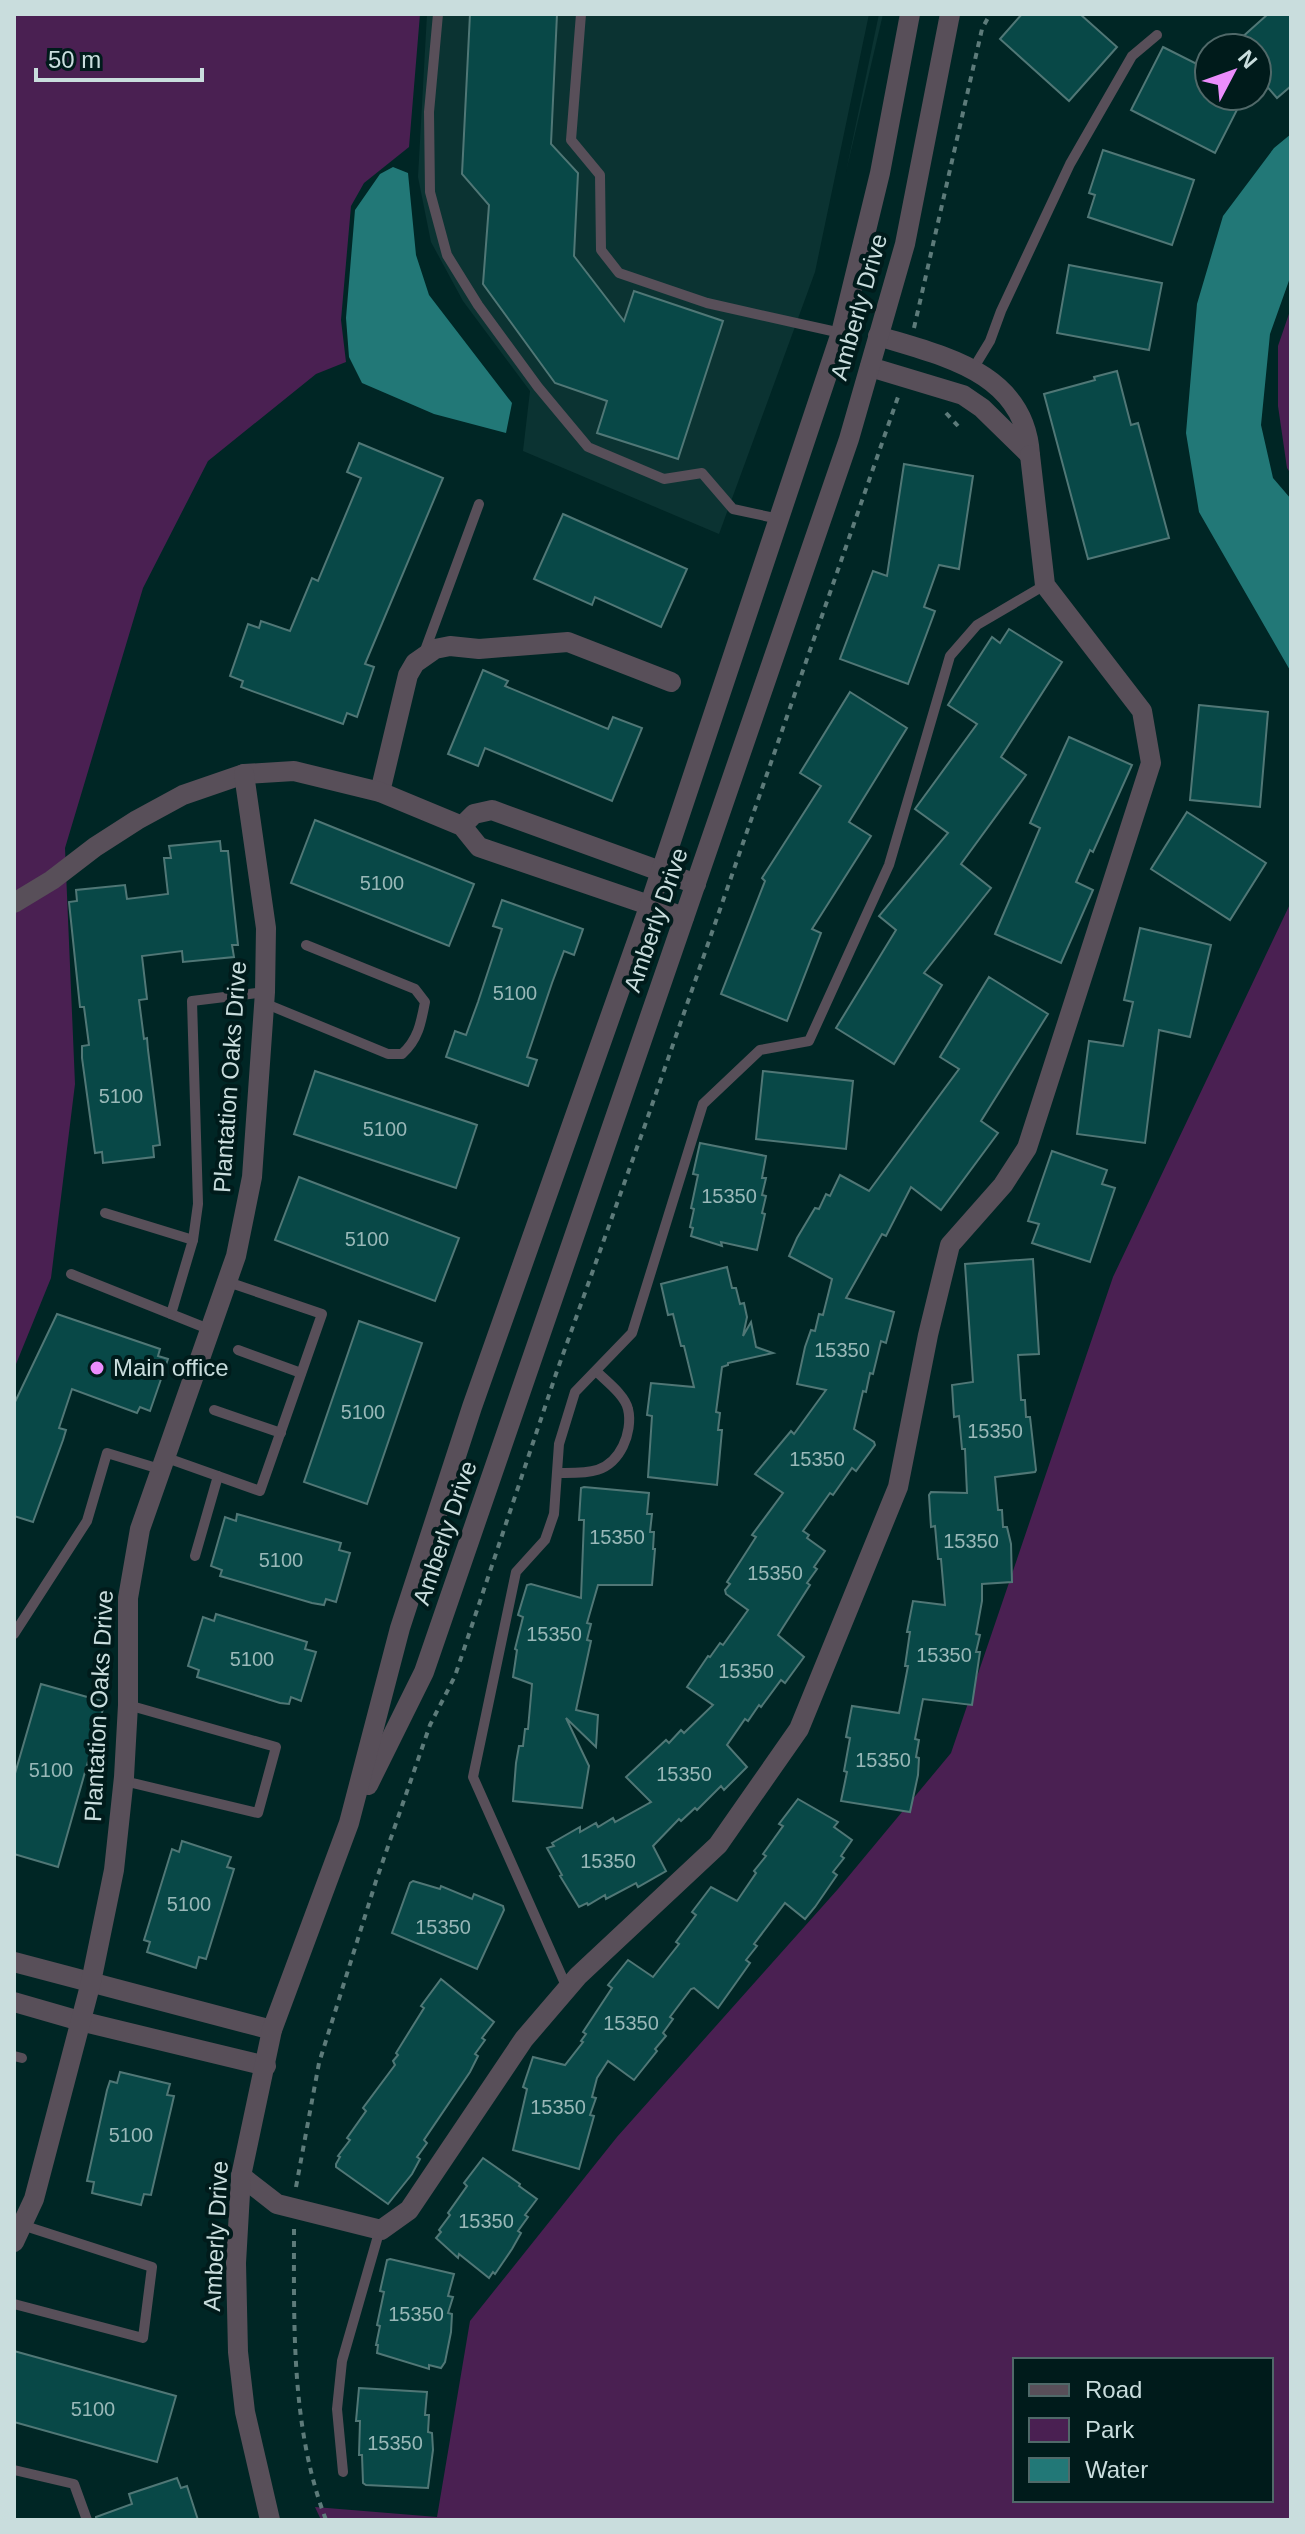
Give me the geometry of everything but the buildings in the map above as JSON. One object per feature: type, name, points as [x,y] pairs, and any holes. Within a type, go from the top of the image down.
[{"type":"street","name":"Amberly Drive","points":[[270,2520],[245,2412],[238,2352],[236,2263],[241,2176],[272,2030],[349,1823],[400,1628],[472,1407],[649,907],[841,333],[880,173],[910,14]]},
{"type":"street","name":"Amberly Drive","points":[[349,1823],[424,1672],[849,439],[905,244],[950,14]]},
{"type":"street","points":[[241,2176],[277,2204],[380,2229],[409,2210],[524,2039],[567,1988],[718,1845],[799,1729],[898,1487],[928,1335],[950,1245],[1003,1185],[1027,1148],[1151,763],[1142,711],[1045,585],[1029,435],[1022,418],[1000,389],[954,359],[841,333]]},
{"type":"street","points":[[870,367],[963,395],[982,408],[1030,455]]},
{"type":"street","points":[[963,395],[973,369]]},
{"type":"street","points":[[380,792],[408,675],[423,655],[435,649],[568,642],[671,682]]},
{"type":"street","points":[[14,903],[52,880],[95,847],[183,795],[244,774],[294,771],[380,792],[462,826],[479,847],[684,917]]},
{"type":"street","name":"Plantation Oaks Drive","points":[[18,2234],[34,2199],[91,1982],[114,1870],[124,1781],[128,1705],[128,1598],[140,1529],[228,1282],[252,1177],[266,928],[244,774]]},
{"type":"street","points":[[462,826],[474,814],[492,810],[696,884]]},
{"type":"street","points":[[14,1962],[272,2030]]},
{"type":"street","points":[[14,2002],[266,2066]]},
{"type":"lane","points":[[438,14],[429,112],[430,192],[447,255],[478,305],[538,387],[588,447],[664,479],[702,473],[733,509],[779,519]]},
{"type":"lane","points":[[581,14],[571,140],[600,175],[601,250],[619,273],[707,303],[841,333]]},
{"type":"lane","points":[[973,369],[990,341],[1070,164],[1132,56],[1157,35]]},
{"type":"lane","points":[[423,655],[479,504]]},
{"type":"lane","points":[[567,1988],[473,1777],[516,1572],[545,1540],[554,1514],[559,1444],[575,1392],[632,1333],[703,1104],[760,1050],[809,1041],[889,865],[950,656],[977,625],[1045,585]]},
{"type":"lane","points":[[171,1314],[193,1240],[198,1204],[192,1001],[264,998],[388,1054],[402,1054],[412,1045],[420,1027],[425,1002],[415,989],[306,945]]},
{"type":"lane","points":[[105,1213],[193,1240]]},
{"type":"lane","points":[[71,1274],[211,1330]]},
{"type":"lane","points":[[14,1634],[87,1521],[107,1453],[218,1476],[260,1491],[322,1314],[228,1282]]},
{"type":"lane","points":[[238,1350],[301,1373]]},
{"type":"lane","points":[[558,1473],[585,1473],[608,1466],[617,1457],[628,1436],[628,1408],[615,1389],[596,1371]]},
{"type":"lane","points":[[214,1410],[281,1433]]},
{"type":"lane","points":[[195,1556],[218,1476]]},
{"type":"lane","points":[[124,1781],[258,1813],[276,1747],[128,1705]]},
{"type":"lane","points":[[343,2472],[337,2409],[342,2361],[380,2229]]},
{"type":"lane","points":[[14,2304],[143,2338],[152,2267],[18,2234]]},
{"type":"lane","points":[[14,2470],[74,2484],[87,2520]]},
{"type":"path","points":[[913,331],[982,29],[990,14]]},
{"type":"path","points":[[294,2197],[319,2063],[381,1867],[430,1725],[455,1676],[557,1371],[896,397],[908,395]]},
{"type":"path","points":[[941,408],[958,426]]},
{"type":"path","points":[[294,2227],[294,2359],[316,2494],[326,2520]]},
{"type":"shaded area","points":[[427,14],[869,14],[815,272],[719,534],[523,451],[530,391],[463,301],[431,242],[418,177]]},
{"type":"shaded area","points":[[879,14],[883,14],[846,172]]},
{"type":"green space","points":[[14,14],[420,14],[409,147],[364,183],[351,206],[341,320],[346,362],[316,374],[208,461],[143,588],[65,848],[75,1084],[51,1278],[14,1369]]},
{"type":"green space","points":[[1291,308],[1291,474],[1287,468],[1278,406],[1278,346]]},
{"type":"green space","points":[[1291,902],[1291,2520],[321,2520],[315,2507],[437,2517],[470,2321],[617,2137],[838,1889],[951,1753],[1113,1277]]},
{"type":"water","points":[[1291,134],[1291,275],[1270,334],[1261,425],[1273,478],[1291,499],[1291,672],[1199,512],[1186,433],[1197,304],[1223,216],[1274,148]]},
{"type":"water","points":[[393,167],[408,173],[416,255],[429,295],[512,403],[506,433],[434,414],[362,383],[349,357],[346,318],[355,210],[380,174]]},
{"type":"place","name":"Main office","points":[[97,1368]]}]
